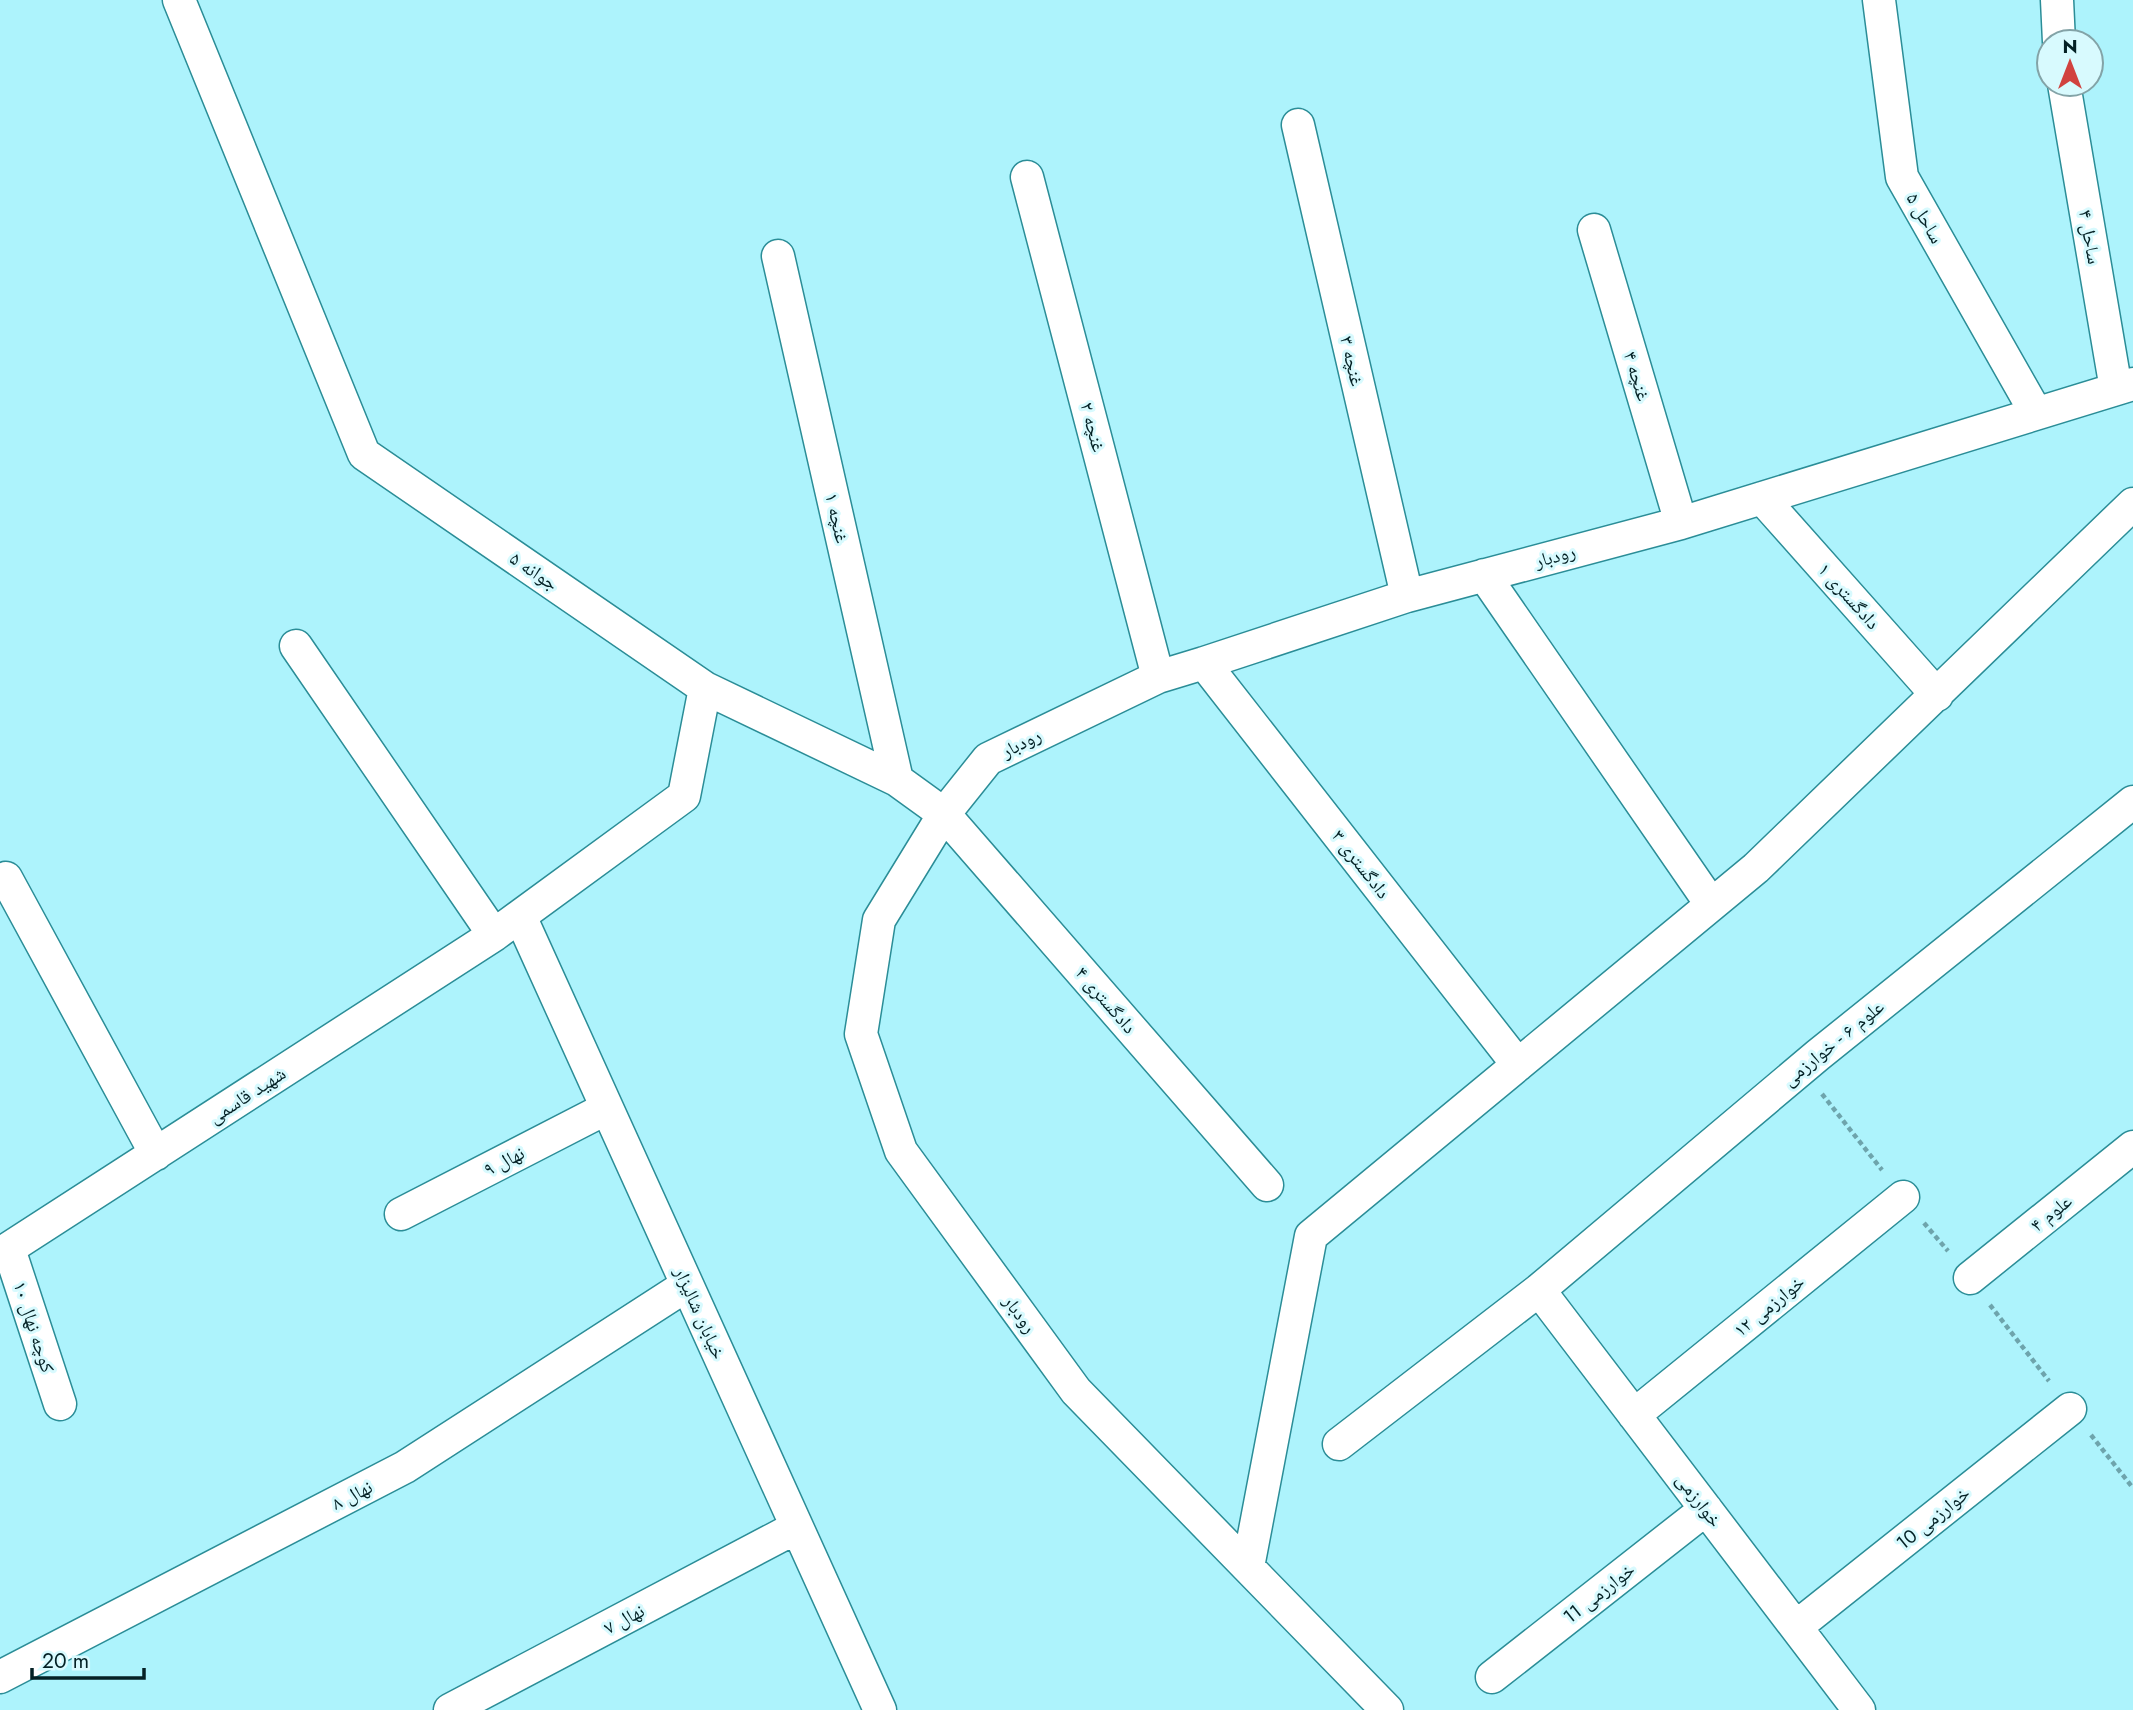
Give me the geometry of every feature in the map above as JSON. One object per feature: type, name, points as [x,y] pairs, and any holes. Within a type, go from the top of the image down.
[{"type":"street","name":"جوانه ۵","points":[[179,0],[364,454],[705,688],[897,779],[944,814]]},
{"type":"street","name":"ساحل ۵","points":[[1879,0],[1902,177],[2036,413]]},
{"type":"street","points":[[2057,0],[2058,28]]},
{"type":"street","name":"ساحل ۴","points":[[2067,98],[2124,387]]},
{"type":"street","name":"غنچه ۳","points":[[1298,125],[1406,596]]},
{"type":"street","name":"غنچه ۲","points":[[1027,177],[1158,677]]},
{"type":"street","name":"غنچه ۴","points":[[1594,230],[1681,523]]},
{"type":"street","name":"غنچه ۱","points":[[778,256],[897,779]]},
{"type":"street","name":"رودبار","points":[[1387,1710],[1076,1391],[901,1151],[861,1034],[879,920],[944,814],[988,759],[1158,677],[1406,596],[1681,523],[2124,387]]},
{"type":"street","name":"دادگستری ۱","points":[[1762,498],[1937,695]]},
{"type":"street","points":[[1248,1567],[1311,1236],[1756,868],[2133,505]]},
{"type":"street","points":[[1484,575],[1711,904]]},
{"type":"street","points":[[296,646],[494,935],[684,796],[705,688]]},
{"type":"street","name":"دادگستری ۳","points":[[1204,663],[1518,1065]]},
{"type":"street","name":"علوم ۶ - خوارزمی","points":[[1339,1444],[1539,1290],[1818,1055],[2133,802]]},
{"type":"street","name":"دادگستری ۴","points":[[944,814],[1267,1185]]},
{"type":"street","points":[[6,878],[156,1154]]},
{"type":"street","name":"خیابان شالیزار","points":[[520,916],[880,1710]]},
{"type":"street","name":"شهید قاسمی","points":[[4,1251],[494,935]]},
{"type":"street","name":"نهال ۹","points":[[401,1214],[607,1108]]},
{"type":"street","name":"علوم ۴","points":[[1970,1278],[2133,1147]]},
{"type":"street","name":"خوارزمی ۱۲","points":[[1634,1415],[1903,1197]]},
{"type":"street","name":"کوچه نهال ۱۰","points":[[4,1251],[60,1404]]},
{"type":"street","name":"نهال ۸","points":[[0,1676],[405,1467],[687,1285]]},
{"type":"street","name":"خوارزمی","points":[[1539,1290],[1859,1710]]},
{"type":"street","name":"خوارزمی 10","points":[[1796,1627],[2070,1409]]},
{"type":"street","name":"خوارزمی 11","points":[[1492,1677],[1706,1509]]},
{"type":"street","name":"نهال ۷","points":[[450,1710],[797,1527]]}]
